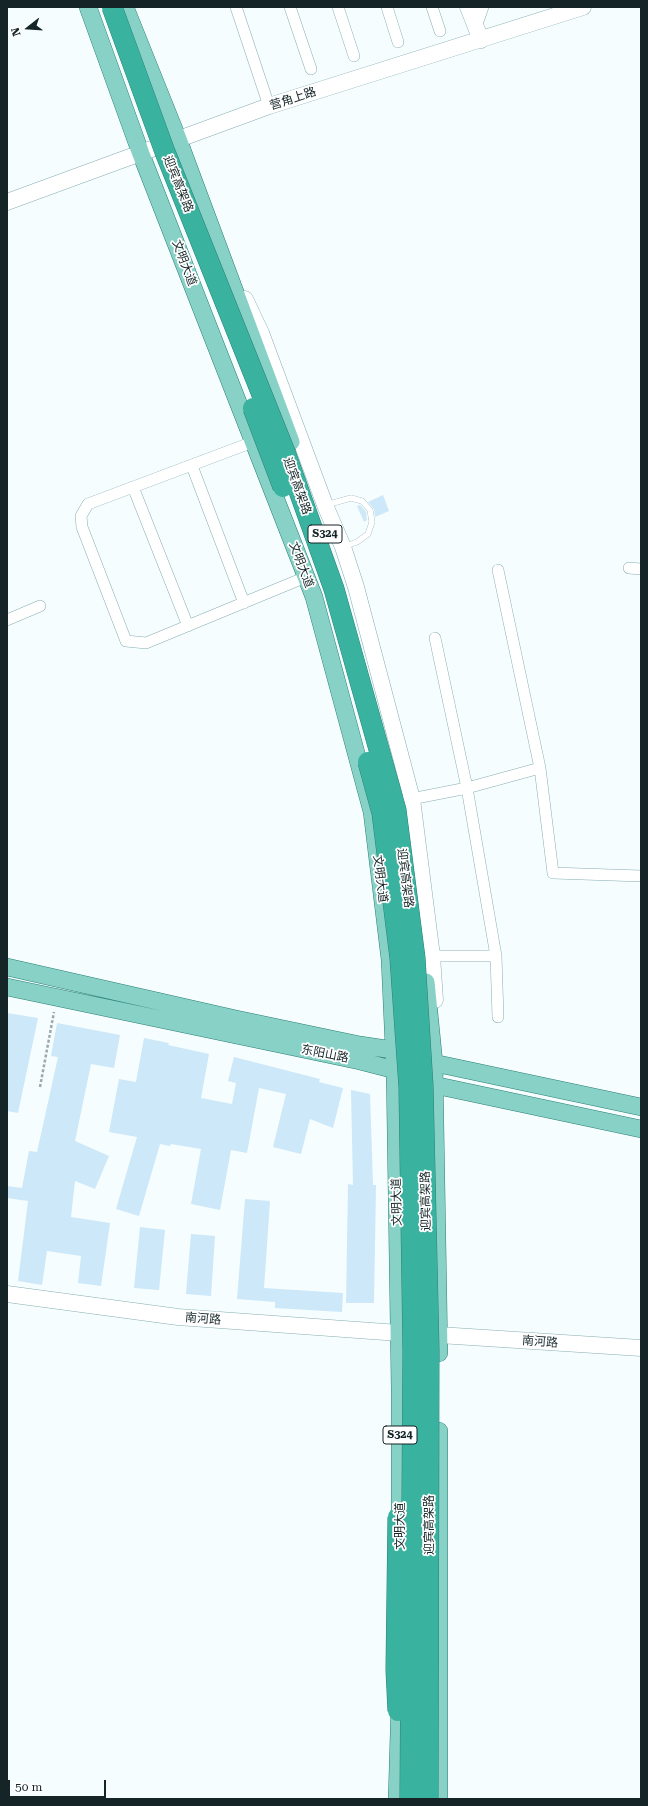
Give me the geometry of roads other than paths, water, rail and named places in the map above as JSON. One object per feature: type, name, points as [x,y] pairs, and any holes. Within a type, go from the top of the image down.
[{"type":"highway","name":"迎宾高架路","points":[[99,7],[154,158],[269,449],[324,594],[382,813],[400,958],[409,1087],[413,1351],[410,1799]]},
{"type":"highway","name":"迎宾高架路","points":[[112,7],[165,152],[285,452],[332,582],[396,810],[415,958],[423,1086],[429,1351],[428,1799]]},
{"type":"highway","points":[[400,1389],[396,1670],[405,1799]]},
{"type":"main road","name":"文明大道","points":[[88,7],[141,154],[314,597],[372,812],[390,960],[395,1070],[400,1389],[400,1667],[397,1799]]},
{"type":"main road","name":"S324","points":[[124,7],[178,139],[294,449],[344,588],[407,800],[428,956],[434,1063],[439,1335],[439,1799]]},
{"type":"main road","name":"东阳山路","points":[[7,967],[236,1019],[360,1045],[393,1050],[434,1063],[641,1107]]},
{"type":"main road","name":"东阳山路","points":[[7,987],[360,1061],[395,1070],[434,1085],[641,1128]]},
{"type":"street","points":[[236,7],[269,106]]},
{"type":"street","points":[[290,7],[311,69]]},
{"type":"street","points":[[338,7],[354,56]]},
{"type":"street","points":[[387,7],[398,42]]},
{"type":"street","points":[[432,7],[440,31]]},
{"type":"street","points":[[468,7],[479,34]]},
{"type":"street","points":[[479,34],[483,7]]},
{"type":"street","name":"营角上路","points":[[7,202],[269,106],[479,34],[583,7]]},
{"type":"street","points":[[178,139],[195,184],[261,333],[325,505],[343,547],[356,587],[407,800],[467,788],[540,768]]},
{"type":"street","points":[[253,442],[88,504],[81,516],[82,527],[126,641],[146,643],[306,577]]},
{"type":"street","points":[[192,466],[244,603]]},
{"type":"street","points":[[133,487],[188,626]]},
{"type":"street","points":[[629,568],[641,569]]},
{"type":"street","points":[[498,570],[540,768],[553,873],[641,876]]},
{"type":"street","points":[[7,620],[40,606]]},
{"type":"street","points":[[435,638],[467,788],[496,956],[498,1017]]},
{"type":"street","points":[[428,956],[496,956]]},
{"type":"street","name":"南河路","points":[[7,1294],[178,1317],[399,1333]]},
{"type":"street","name":"南河路","points":[[439,1335],[641,1348]]},
{"type":"lane","points":[[325,505],[351,498],[362,501],[370,510],[372,522],[368,534],[357,542],[343,547]]}]
